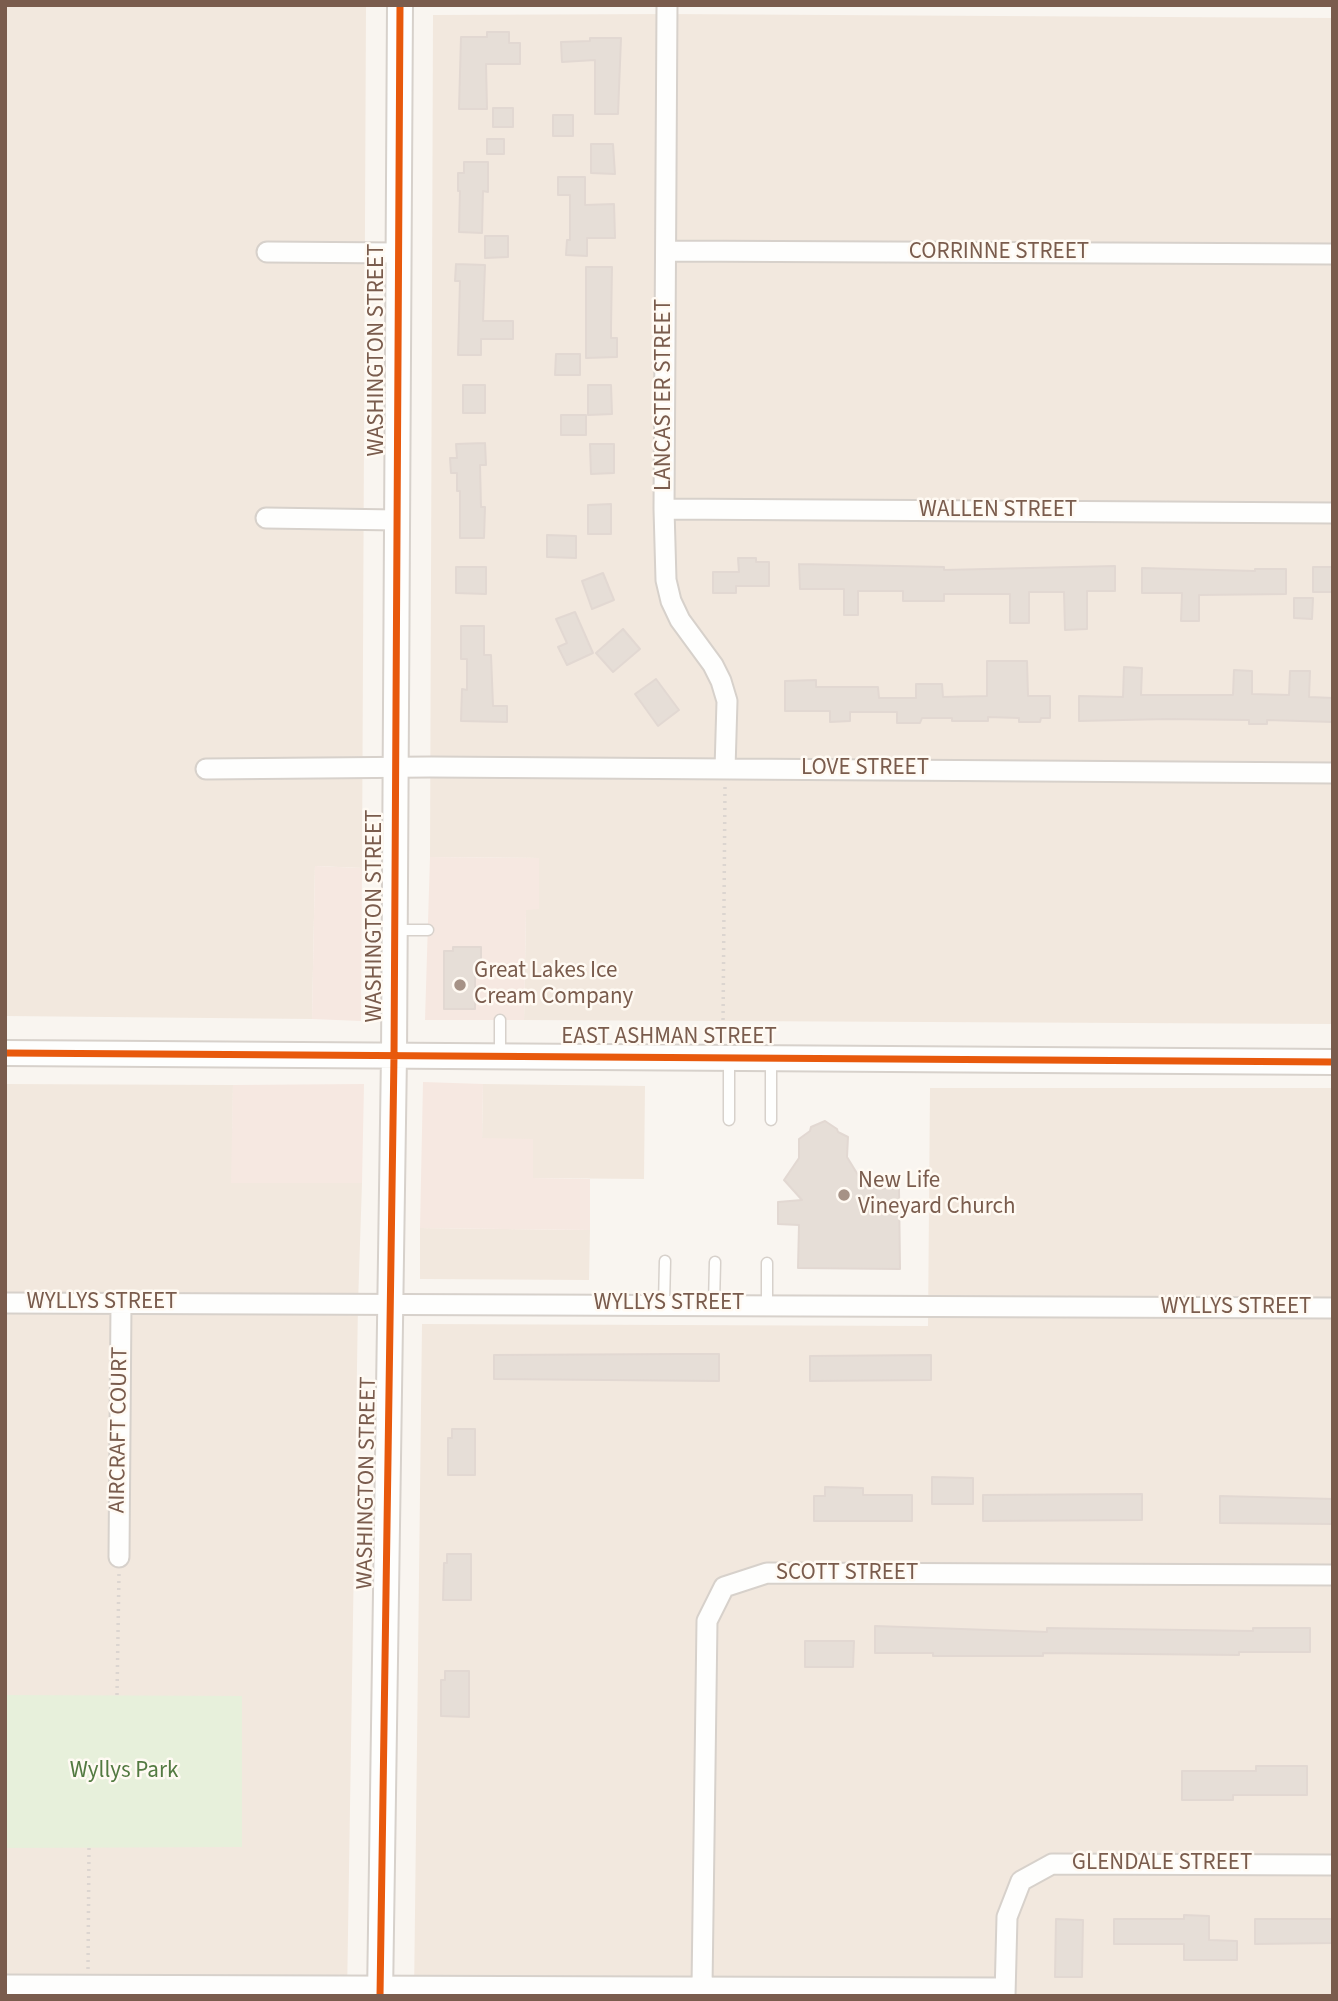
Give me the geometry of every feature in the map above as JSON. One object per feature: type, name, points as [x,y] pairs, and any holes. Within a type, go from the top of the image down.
[{"type":"street","name":"WASHINGTON STREET","points":[[380,1991],[394,1055],[400,5]]},
{"type":"street","name":"LANCASTER STREET","points":[[667,5],[664,509],[666,580],[671,601],[680,620],[713,666],[727,701],[725,768]]},
{"type":"street","name":"CORRINNE STREET","points":[[666,251],[1333,254]]},
{"type":"street","points":[[267,252],[398,253]]},
{"type":"street","name":"WALLEN STREET","points":[[664,509],[1333,513]]},
{"type":"street","points":[[266,518],[397,520]]},
{"type":"street","name":"LOVE STREET","points":[[206,768],[725,768],[1333,773]]},
{"type":"street","name":"EAST ASHMAN STREET","points":[[5,1052],[1333,1062]]},
{"type":"street","name":"WYLLYS STREET","points":[[5,1303],[1333,1308]]},
{"type":"street","name":"AIRCRAFT COURT","points":[[119,1557],[121,1303]]},
{"type":"street","name":"SCOTT STREET","points":[[702,1987],[707,1621],[724,1587],[767,1573],[1333,1575]]},
{"type":"street","name":"GLENDALE STREET","points":[[1005,1992],[1007,1917],[1021,1881],[1052,1864],[1333,1865]]},
{"type":"street","points":[[5,1985],[380,1991],[702,1987],[1005,1992]]},
{"type":"lane","points":[[395,930],[428,930]]},
{"type":"lane","points":[[499,1056],[500,1020]]},
{"type":"lane","points":[[729,1058],[729,1120]]},
{"type":"lane","points":[[771,1058],[771,1120]]},
{"type":"lane","points":[[664,1304],[665,1261]]},
{"type":"lane","points":[[714,1304],[715,1262]]},
{"type":"lane","points":[[767,1264],[767,1304]]},
{"type":"path","points":[[723,1027],[725,768]]},
{"type":"path","points":[[117,1695],[119,1557]]},
{"type":"path","points":[[88,1986],[89,1848]]},
{"type":"shaded area","points":[[5,6],[366,7],[362,868],[315,866],[312,1019],[5,1016]]},
{"type":"shaded area","points":[[433,15],[1333,18],[1333,1024],[524,1020],[526,909],[539,909],[539,858],[430,857]]},
{"type":"shaded area","points":[[430,857],[539,858],[539,909],[526,910],[524,1020],[425,1020]]},
{"type":"shaded area","points":[[315,866],[362,868],[361,1021],[312,1019]]},
{"type":"shaded area","points":[[423,1082],[483,1084],[482,1138],[533,1139],[533,1178],[590,1179],[590,1230],[420,1228]]},
{"type":"shaded area","points":[[5,1084],[233,1085],[232,1183],[362,1183],[347,1996],[5,1996]]},
{"type":"shaded area","points":[[364,1084],[362,1183],[231,1183],[233,1085]]},
{"type":"shaded area","points":[[483,1084],[645,1086],[644,1179],[533,1178],[482,1139]]},
{"type":"shaded area","points":[[930,1088],[1333,1088],[1333,1996],[414,1996],[422,1324],[928,1326]]},
{"type":"shaded area","points":[[420,1228],[590,1230],[589,1280],[420,1279]]},
{"type":"green space","name":"Wyllys Park","points":[[5,1695],[242,1696],[242,1847],[5,1848]]},
{"type":"building","points":[[487,32],[509,32],[509,43],[520,43],[520,64],[486,64],[487,109],[459,109],[461,37],[487,37]]},
{"type":"building","points":[[590,38],[621,38],[618,114],[595,114],[595,60],[562,62],[561,42],[590,41]]},
{"type":"building","points":[[493,108],[513,108],[513,127],[493,127]]},
{"type":"building","points":[[553,115],[573,115],[573,136],[553,136]]},
{"type":"building","points":[[487,139],[504,139],[504,154],[487,154]]},
{"type":"building","points":[[591,144],[613,144],[615,174],[591,173]]},
{"type":"building","points":[[464,162],[488,162],[488,192],[483,191],[482,233],[459,232],[458,173],[464,173]]},
{"type":"building","points":[[558,177],[585,177],[585,205],[614,204],[615,238],[587,238],[587,256],[566,255],[567,240],[570,240],[570,195],[558,195]]},
{"type":"building","points":[[485,236],[508,236],[508,257],[485,258]]},
{"type":"building","points":[[456,264],[485,265],[483,321],[513,321],[513,339],[481,339],[481,355],[458,355],[460,281],[455,281]]},
{"type":"building","points":[[586,267],[612,267],[611,338],[617,338],[617,357],[586,358]]},
{"type":"building","points":[[556,354],[580,354],[580,375],[555,375]]},
{"type":"building","points":[[463,385],[485,385],[485,413],[463,413]]},
{"type":"building","points":[[588,385],[611,385],[612,414],[588,415]]},
{"type":"building","points":[[561,415],[586,415],[586,435],[561,435]]},
{"type":"building","points":[[485,443],[486,465],[480,465],[481,507],[485,507],[484,538],[460,538],[460,491],[457,491],[457,473],[451,473],[450,458],[457,458],[456,444]]},
{"type":"building","points":[[590,444],[614,444],[614,473],[591,474]]},
{"type":"building","points":[[611,504],[611,534],[588,534],[588,505]]},
{"type":"building","points":[[547,535],[576,536],[576,558],[547,557]]},
{"type":"building","points":[[738,558],[756,558],[756,562],[769,562],[769,586],[736,586],[736,593],[713,593],[713,572],[739,572]]},
{"type":"building","points":[[799,564],[944,567],[944,570],[1115,566],[1115,591],[1087,591],[1087,629],[1065,630],[1064,592],[1029,592],[1029,623],[1010,623],[1010,594],[944,594],[944,601],[903,601],[903,591],[858,591],[858,615],[844,615],[844,589],[800,589]]},
{"type":"building","points":[[456,567],[486,567],[486,594],[456,593]]},
{"type":"building","points":[[1313,567],[1333,567],[1333,592],[1313,592]]},
{"type":"building","points":[[1142,568],[1255,571],[1286,569],[1286,594],[1199,595],[1199,621],[1181,621],[1182,593],[1142,593]]},
{"type":"building","points":[[603,573],[614,600],[592,609],[582,581]]},
{"type":"building","points":[[1294,598],[1313,598],[1312,619],[1294,618]]},
{"type":"building","points":[[575,612],[593,653],[567,665],[558,647],[567,643],[556,619]]},
{"type":"building","points":[[461,626],[484,626],[484,655],[491,655],[493,706],[507,706],[507,722],[461,721],[462,689],[467,690],[467,659],[461,659]]},
{"type":"building","points":[[623,629],[640,649],[613,672],[596,653]]},
{"type":"building","points":[[987,661],[1027,661],[1028,696],[1050,696],[1050,718],[1041,718],[1040,722],[1019,722],[1019,718],[988,717],[988,721],[952,721],[952,718],[922,718],[920,723],[897,723],[897,712],[850,712],[850,721],[830,722],[830,711],[785,711],[785,681],[816,680],[816,687],[878,687],[879,698],[916,698],[916,684],[942,684],[943,697],[987,696]]},
{"type":"building","points":[[1124,667],[1142,668],[1141,695],[1233,695],[1234,670],[1252,671],[1252,694],[1289,695],[1290,671],[1310,671],[1309,697],[1333,698],[1333,722],[1267,720],[1267,724],[1249,724],[1249,720],[1167,719],[1079,721],[1079,696],[1123,697]]},
{"type":"building","points":[[656,679],[679,710],[658,726],[635,694]]},
{"type":"building","name":"Great Lakes Ice Cream Company","points":[[453,947],[481,947],[481,962],[475,962],[475,1009],[444,1009],[444,951],[453,951]]},
{"type":"building","name":"New Life Vineyard Church","points":[[825,1121],[848,1137],[847,1157],[866,1188],[899,1189],[900,1269],[798,1268],[799,1225],[778,1224],[778,1202],[802,1200],[784,1180],[799,1158],[799,1139],[810,1131],[811,1127]]},
{"type":"building","points":[[719,1354],[719,1381],[494,1379],[494,1355]]},
{"type":"building","points":[[931,1355],[931,1380],[810,1381],[810,1356]]},
{"type":"building","points":[[452,1429],[475,1429],[475,1475],[448,1475],[448,1438],[452,1438]]},
{"type":"building","points":[[932,1477],[973,1478],[973,1504],[932,1504]]},
{"type":"building","points":[[825,1487],[863,1488],[863,1495],[912,1495],[912,1521],[814,1521],[814,1496],[825,1496]]},
{"type":"building","points":[[1142,1494],[1142,1520],[983,1521],[983,1495]]},
{"type":"building","points":[[1220,1496],[1333,1499],[1333,1524],[1220,1523]]},
{"type":"building","points":[[447,1554],[471,1554],[471,1600],[443,1600],[444,1563],[447,1563]]},
{"type":"building","points":[[875,1626],[1047,1632],[1047,1628],[1253,1631],[1253,1628],[1310,1628],[1310,1652],[1239,1652],[1239,1655],[1043,1653],[1043,1656],[875,1653]]},
{"type":"building","points":[[805,1641],[854,1641],[853,1667],[805,1667]]},
{"type":"building","points":[[445,1671],[469,1671],[469,1717],[441,1716],[441,1680],[445,1680]]},
{"type":"building","points":[[1256,1766],[1307,1766],[1307,1795],[1233,1795],[1233,1800],[1182,1800],[1182,1771],[1256,1771]]},
{"type":"building","points":[[1184,1915],[1209,1916],[1209,1940],[1237,1941],[1237,1960],[1184,1960],[1184,1944],[1114,1944],[1114,1919],[1184,1919]]},
{"type":"building","points":[[1056,1919],[1083,1920],[1082,1977],[1055,1977]]},
{"type":"building","points":[[1255,1919],[1333,1919],[1333,1943],[1255,1944]]},
{"type":"cycle path","points":[[380,1996],[394,1055],[400,5]]},
{"type":"cycle path","points":[[5,1053],[1333,1062]]},
{"type":"place","name":"Great Lakes Ice Cream Company","points":[[460,985]]},
{"type":"place","name":"New Life Vineyard Church","points":[[844,1195]]}]
